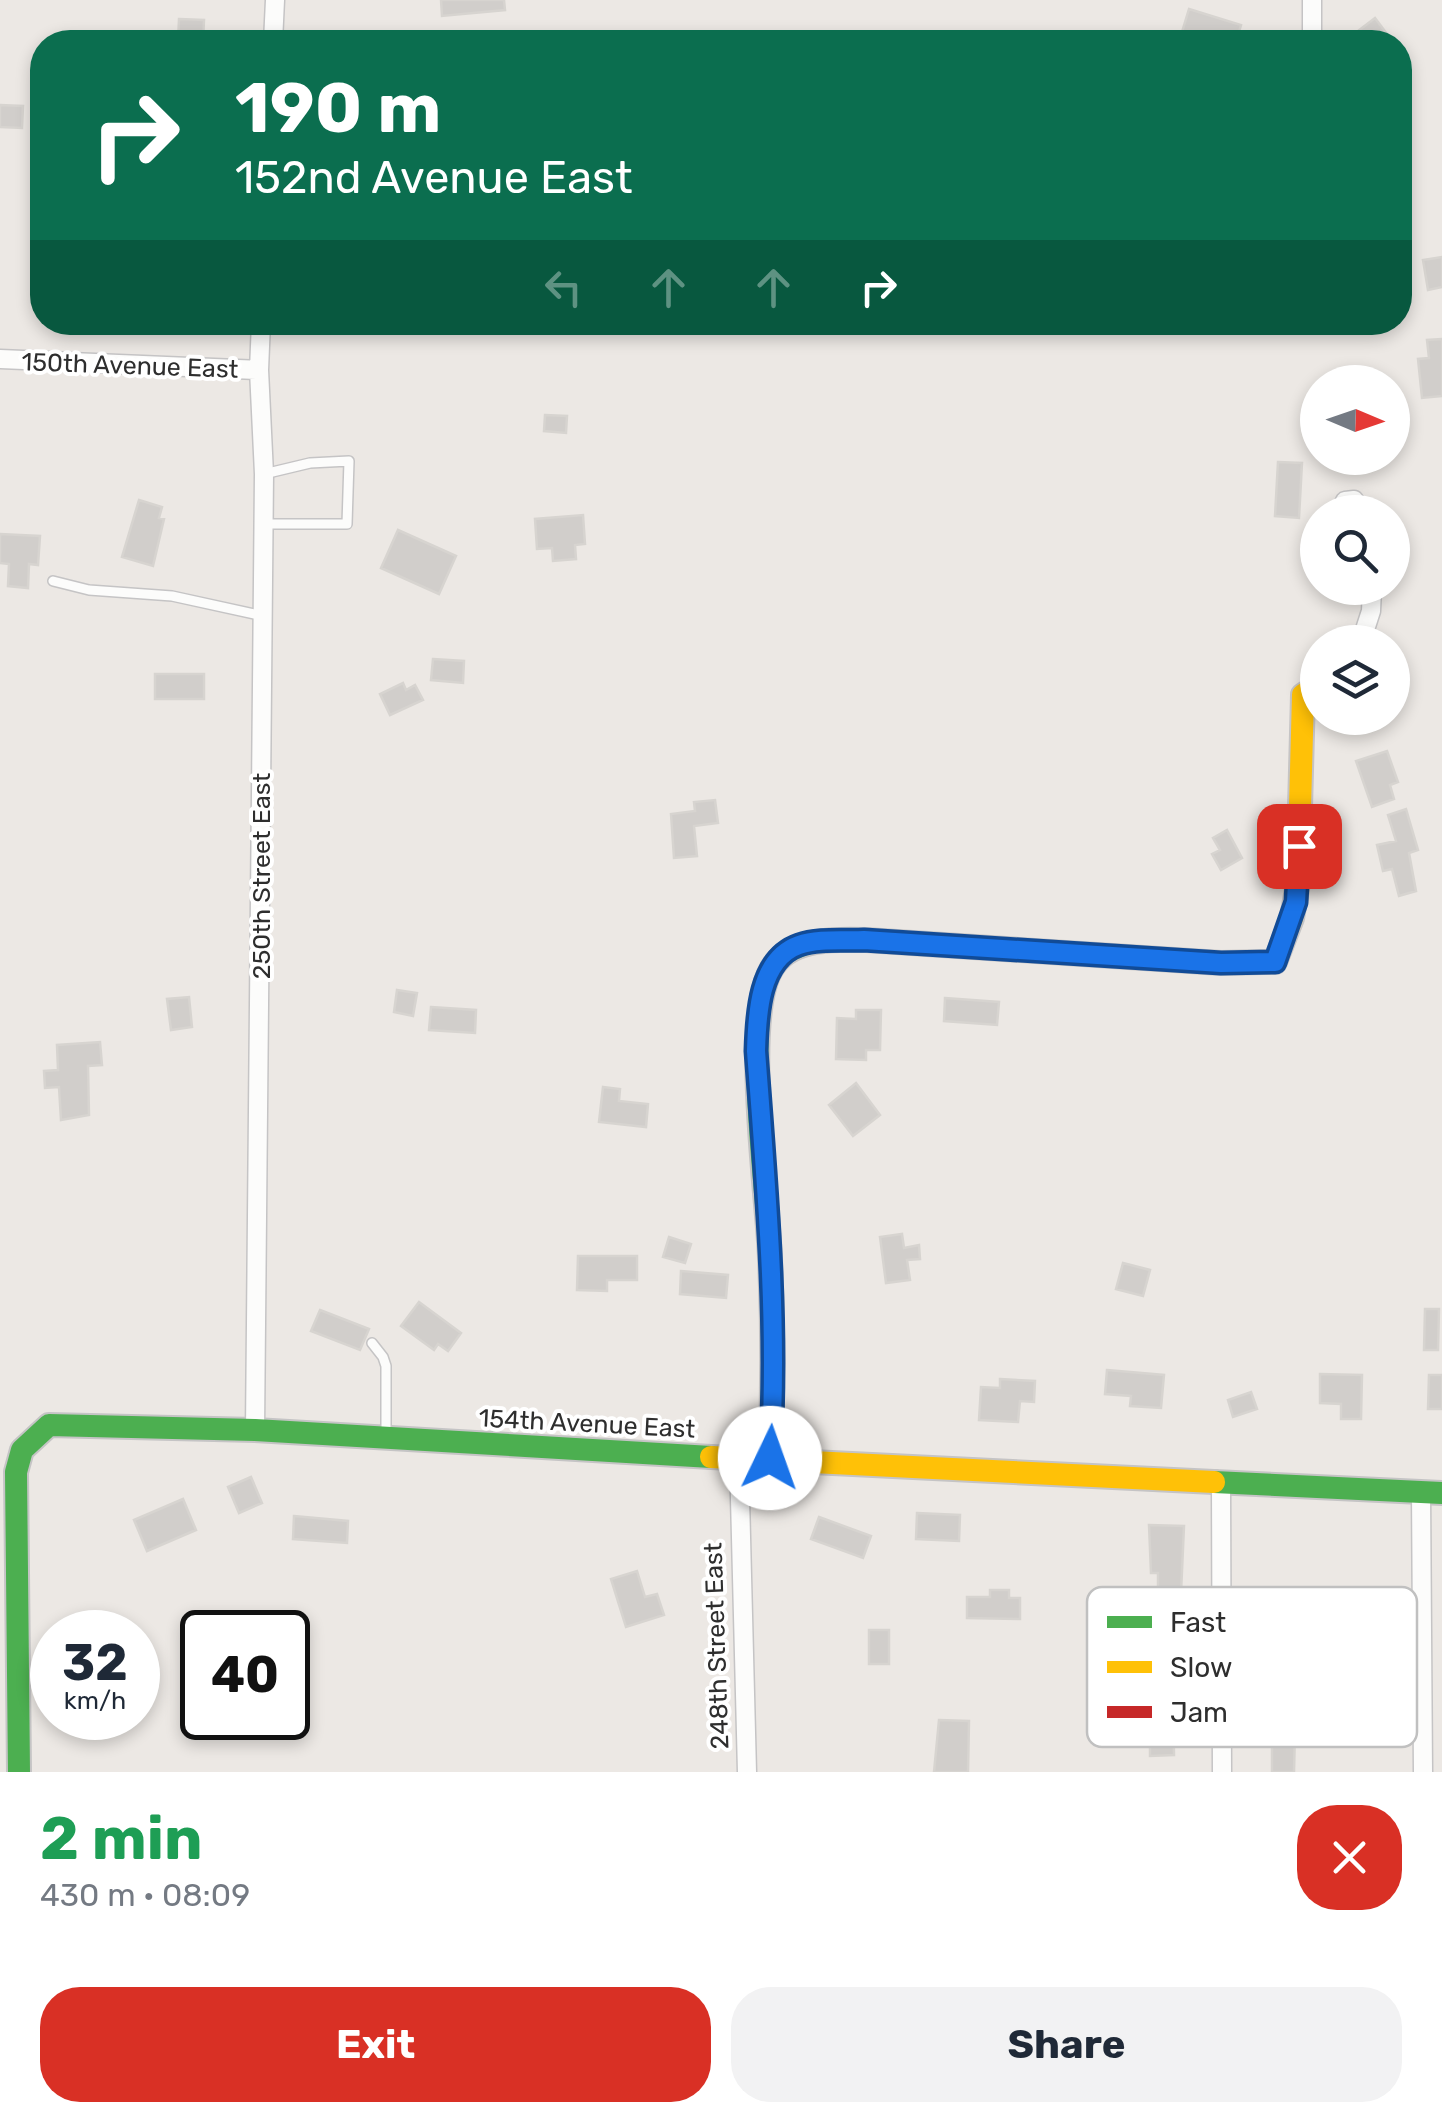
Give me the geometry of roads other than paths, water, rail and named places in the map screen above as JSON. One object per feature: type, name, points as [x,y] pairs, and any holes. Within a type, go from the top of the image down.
[{"type":"street","points":[[274,30],[275,0]]},
{"type":"street","points":[[1312,0],[1312,30]]},
{"type":"street","name":"250th Street East","points":[[255,1430],[264,524],[260,335]]},
{"type":"street","name":"150th Avenue East","points":[[0,360],[259,370]]},
{"type":"street","points":[[770,1458],[768,1240],[756,1051],[757,1026],[771,968],[799,945],[864,940],[1221,963],[1275,962],[1292,918],[1298,883],[1302,735]]},
{"type":"street","name":"154th Avenue East","points":[[19,1772],[16,1472],[18,1459],[33,1438],[49,1426],[61,1423],[1432,1492]]},
{"type":"street","name":"248th Street East","points":[[739,1459],[747,1772]]},
{"type":"street","points":[[1221,1482],[1221,1587]]},
{"type":"street","points":[[1422,1772],[1432,1492]]},
{"type":"street","points":[[1222,1747],[1222,1772]]},
{"type":"lane","points":[[264,474],[349,461],[347,524],[264,524]]},
{"type":"lane","points":[[53,581],[89,590],[172,596],[263,616]]},
{"type":"lane","points":[[372,1343],[386,1366],[386,1438]]}]
